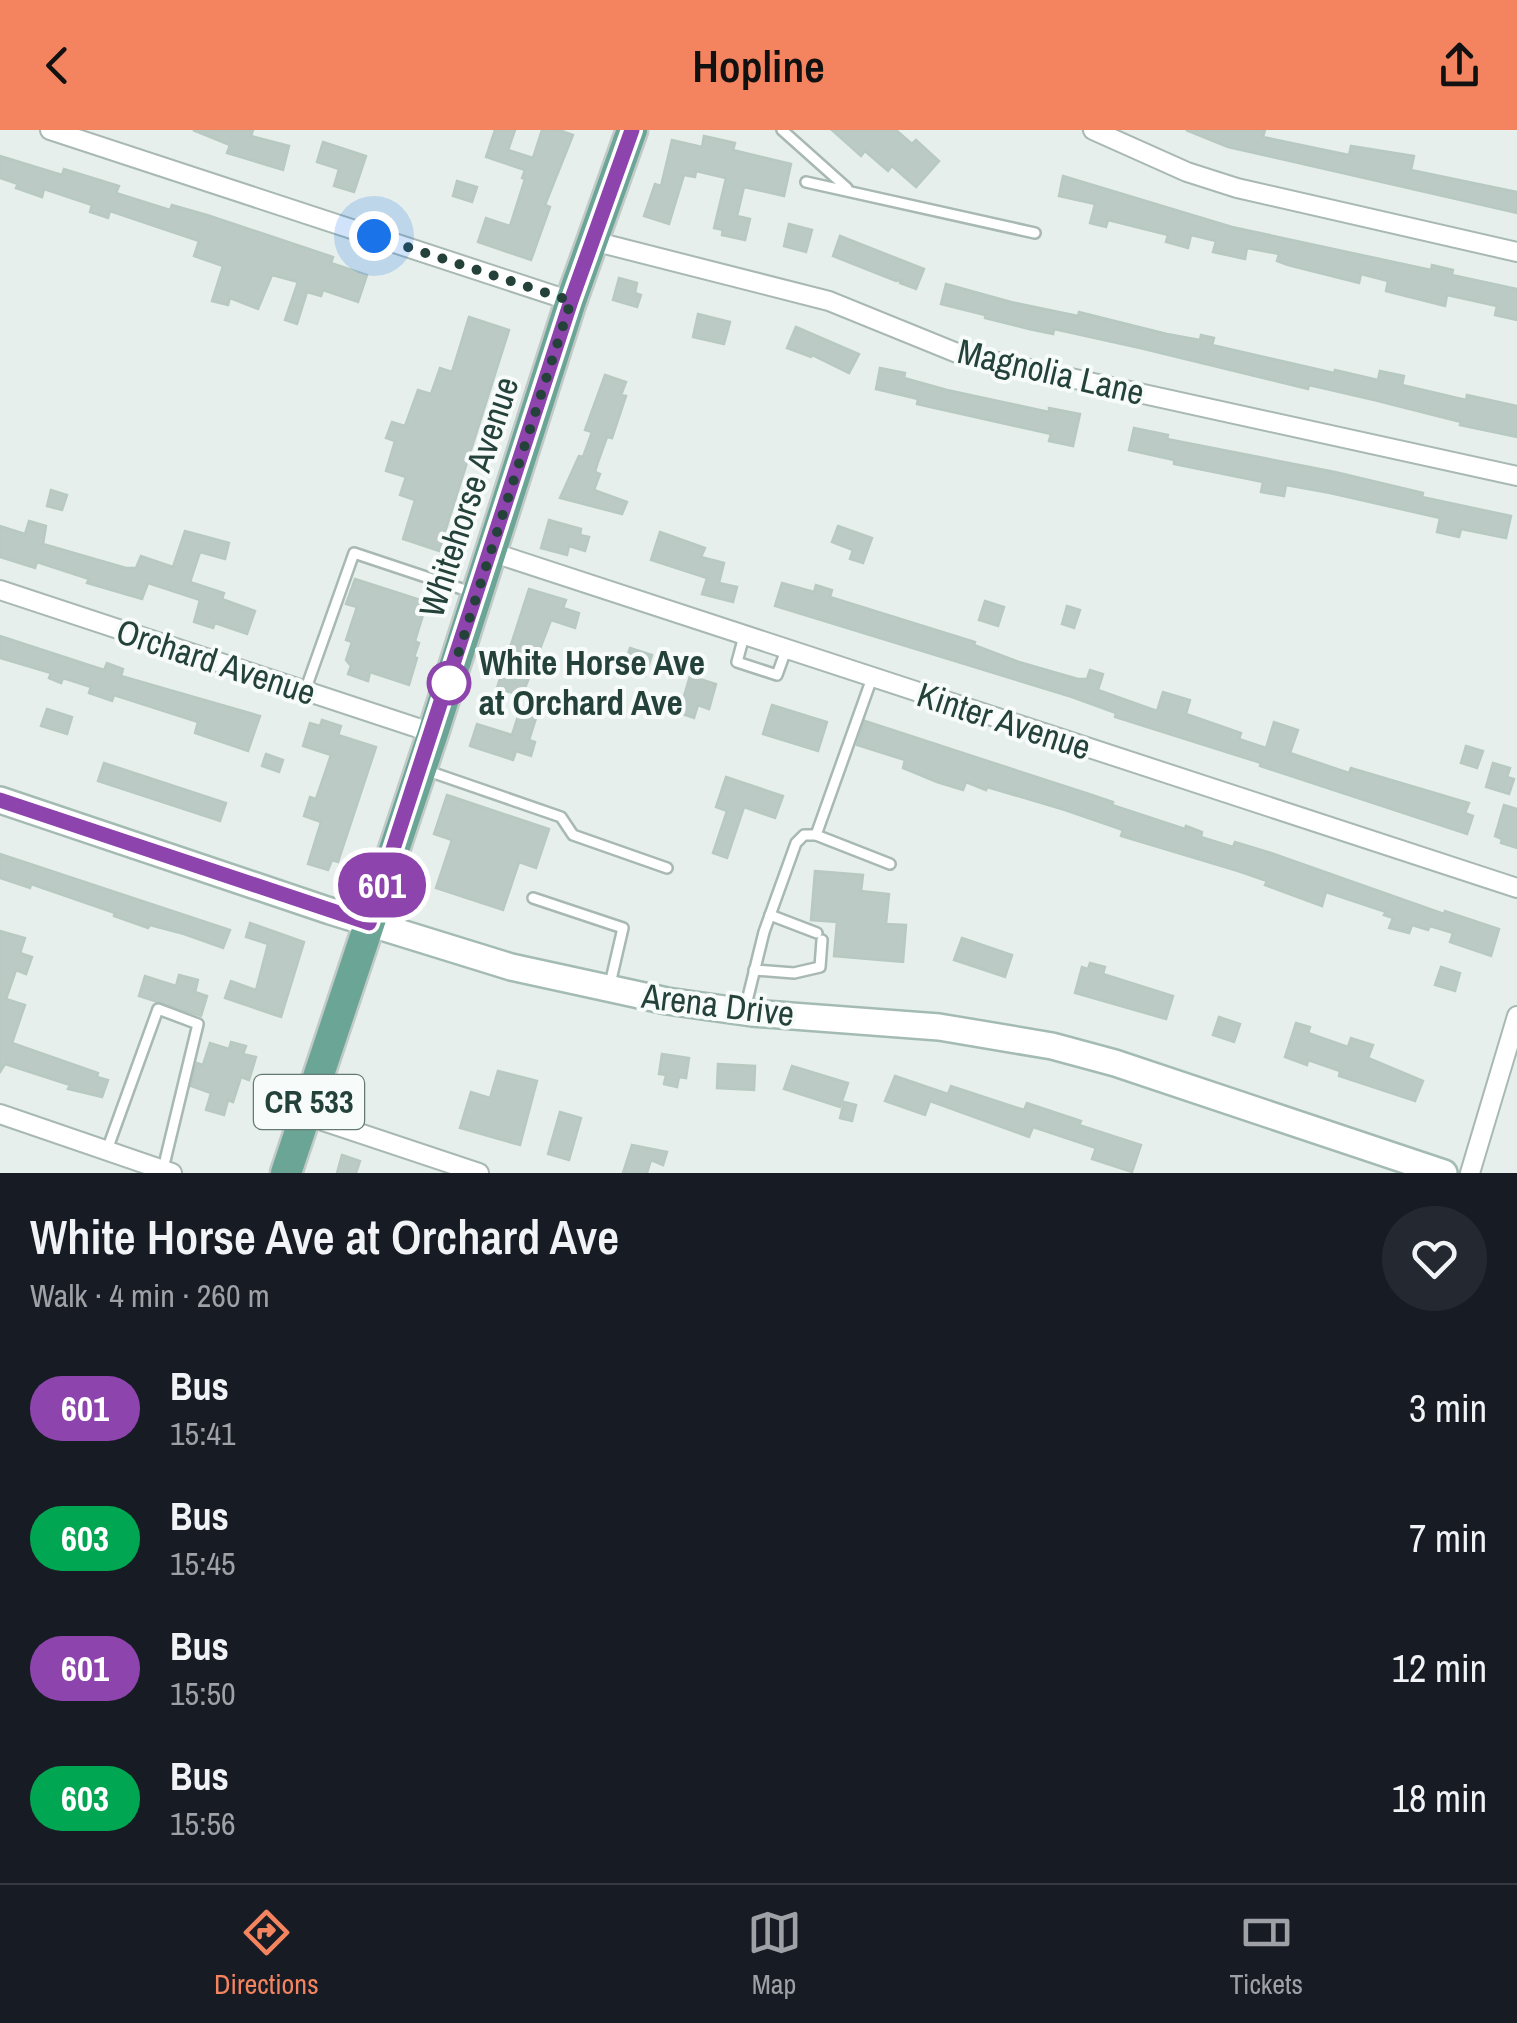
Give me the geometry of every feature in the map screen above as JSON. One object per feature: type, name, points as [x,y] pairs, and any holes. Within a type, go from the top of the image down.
[{"type":"main road","name":"Whitehorse Avenue","points":[[286,1173],[433,733],[571,301],[632,130]]},
{"type":"main road","name":"Arena Drive","points":[[0,800],[511,966],[609,990],[744,1012],[939,1027],[1052,1046],[1115,1063],[1444,1173]]},
{"type":"street","points":[[50,130],[571,301]]},
{"type":"street","points":[[1092,130],[1187,172],[1237,188],[1517,252]]},
{"type":"street","name":"Magnolia Lane","points":[[593,241],[828,301],[957,352],[1517,476]]},
{"type":"street","name":"Kinter Avenue","points":[[490,552],[1517,888]]},
{"type":"street","name":"Orchard Avenue","points":[[0,590],[433,733]]},
{"type":"street","points":[[1470,1173],[1517,1016]]},
{"type":"street","points":[[0,1114],[167,1172]]},
{"type":"street","points":[[305,1115],[479,1173]]},
{"type":"lane","points":[[782,130],[851,192]]},
{"type":"lane","points":[[806,182],[1035,233]]},
{"type":"lane","points":[[304,691],[354,553],[477,594]]},
{"type":"lane","points":[[744,636],[737,662],[776,675],[786,650]]},
{"type":"lane","points":[[816,836],[872,678]]},
{"type":"lane","points":[[421,768],[560,817],[572,835],[667,868]]},
{"type":"lane","points":[[744,1012],[770,914],[796,842],[804,835],[816,836],[890,864]]},
{"type":"lane","points":[[532,898],[623,928],[609,990]]},
{"type":"lane","points":[[754,970],[794,973],[820,967],[819,936],[770,914]]},
{"type":"lane","points":[[107,1150],[158,1009],[198,1024],[167,1172]]},
{"type":"building","points":[[193,130],[253,130],[251,136],[289,146],[283,170],[227,153],[230,145]]},
{"type":"building","points":[[495,130],[515,130],[508,150],[533,158],[542,130],[573,135],[545,205],[550,207],[531,260],[478,242],[486,218],[510,226],[525,179],[525,170],[486,157]]},
{"type":"building","points":[[832,130],[896,130],[912,144],[916,140],[939,161],[916,187],[892,166],[888,171],[865,151],[861,156]]},
{"type":"building","points":[[1186,130],[1265,130],[1263,137],[1349,155],[1351,146],[1414,156],[1411,170],[1517,192],[1517,213],[1228,147]]},
{"type":"building","points":[[704,136],[735,143],[733,150],[791,164],[784,196],[744,187],[737,216],[750,219],[745,240],[722,235],[723,230],[714,228],[726,178],[696,171],[695,177],[684,175],[669,224],[644,216],[655,184],[661,186],[672,140],[702,147]]},
{"type":"building","points":[[323,142],[366,156],[354,192],[334,186],[339,169],[317,162]]},
{"type":"building","points":[[0,156],[62,175],[64,169],[119,186],[116,193],[170,210],[172,205],[207,215],[333,257],[331,263],[367,275],[358,302],[323,290],[321,296],[307,292],[297,324],[285,320],[298,282],[272,275],[258,309],[230,298],[228,305],[212,301],[223,266],[194,256],[199,241],[110,211],[108,218],[90,212],[92,205],[44,189],[42,197],[16,188],[18,184],[0,178]]},
{"type":"building","points":[[1063,176],[1232,227],[1431,270],[1432,265],[1453,270],[1452,275],[1517,289],[1517,320],[1495,315],[1497,306],[1447,295],[1445,306],[1386,291],[1388,281],[1361,274],[1359,283],[1288,265],[1277,261],[1279,254],[1247,248],[1245,259],[1213,252],[1216,241],[1191,235],[1188,248],[1166,242],[1168,235],[1108,220],[1106,227],[1090,223],[1095,204],[1059,196]]},
{"type":"building","points":[[457,181],[477,187],[472,202],[453,196]]},
{"type":"building","points":[[789,224],[812,230],[806,252],[784,246]]},
{"type":"building","points":[[840,236],[924,269],[916,289],[833,256]]},
{"type":"building","points":[[619,278],[637,283],[635,293],[641,295],[637,307],[613,300]]},
{"type":"building","points":[[946,284],[1011,302],[1078,316],[1079,312],[1167,334],[1200,340],[1201,335],[1214,338],[1212,345],[1334,373],[1335,370],[1378,380],[1380,371],[1404,376],[1402,385],[1466,400],[1467,395],[1517,406],[1517,437],[1309,385],[1308,389],[1054,329],[1053,334],[985,318],[941,304]]},
{"type":"building","points":[[698,314],[730,322],[724,344],[693,337]]},
{"type":"building","points":[[469,317],[509,330],[439,551],[403,539],[415,500],[400,495],[406,477],[386,471],[395,441],[386,438],[392,422],[405,426],[418,390],[431,394],[440,368],[452,372]]},
{"type":"building","points":[[796,327],[859,354],[849,373],[787,348]]},
{"type":"building","points":[[880,368],[905,373],[904,378],[947,390],[1049,412],[1049,408],[1080,414],[1073,446],[1049,441],[1051,434],[917,404],[918,399],[876,389]]},
{"type":"building","points":[[605,375],[626,382],[621,395],[626,396],[612,438],[607,437],[598,462],[595,472],[600,474],[594,490],[627,502],[622,514],[560,498],[579,456],[583,457],[592,432],[585,430]]},
{"type":"building","points":[[1134,428],[1168,435],[1167,439],[1335,472],[1423,493],[1422,497],[1511,516],[1506,538],[1461,529],[1459,537],[1437,532],[1440,518],[1330,493],[1286,485],[1284,496],[1261,492],[1263,482],[1174,464],[1174,460],[1129,450]]},
{"type":"building","points":[[51,490],[67,495],[62,510],[47,506]]},
{"type":"building","points":[[549,520],[581,529],[580,535],[589,537],[585,551],[569,546],[567,555],[541,548]]},
{"type":"building","points":[[29,521],[46,526],[43,544],[126,568],[136,568],[141,556],[173,567],[185,531],[229,543],[225,559],[200,552],[190,582],[224,593],[222,599],[255,611],[247,634],[215,623],[213,628],[194,622],[200,600],[148,583],[142,599],[87,583],[89,579],[37,562],[35,568],[0,557],[0,526],[25,534]]},
{"type":"building","points":[[838,526],[872,538],[863,563],[850,559],[853,550],[832,542]]},
{"type":"building","points":[[660,532],[705,548],[701,557],[724,563],[719,583],[737,587],[733,602],[702,594],[707,578],[651,560]]},
{"type":"building","points":[[355,579],[427,602],[415,641],[419,643],[414,657],[417,658],[409,685],[370,672],[368,681],[348,674],[351,666],[346,660],[352,642],[346,640],[357,607],[346,604]]},
{"type":"building","points":[[782,583],[814,592],[816,585],[832,590],[830,597],[1078,679],[1087,679],[1090,670],[1103,674],[1098,690],[1157,711],[1163,692],[1190,700],[1186,714],[1241,733],[1239,739],[1266,748],[1274,722],[1298,730],[1290,753],[1349,773],[1351,768],[1469,803],[1465,813],[1473,816],[1467,834],[1115,717],[1116,713],[1072,697],[775,606]]},
{"type":"building","points":[[529,589],[566,600],[563,608],[579,613],[575,628],[551,620],[522,696],[497,688]]},
{"type":"building","points":[[985,601],[1004,607],[998,626],[979,620]]},
{"type":"building","points":[[1067,606],[1080,610],[1074,628],[1062,624]]},
{"type":"building","points":[[0,636],[104,670],[107,663],[123,669],[121,676],[260,716],[248,751],[195,733],[198,722],[114,695],[112,701],[89,693],[91,687],[63,678],[61,683],[49,678],[51,673],[0,658]]},
{"type":"building","points":[[630,648],[652,655],[645,676],[623,669]]},
{"type":"building","points":[[690,676],[716,684],[709,709],[698,705],[694,718],[679,713]]},
{"type":"building","points":[[772,705],[827,722],[818,751],[763,734]]},
{"type":"building","points":[[47,709],[72,717],[67,734],[41,726]]},
{"type":"building","points":[[520,710],[537,715],[529,740],[535,742],[531,756],[516,751],[513,760],[470,746],[477,724],[512,735]]},
{"type":"building","points":[[322,720],[341,726],[338,735],[376,747],[338,862],[332,860],[328,870],[308,864],[321,822],[304,816],[310,797],[316,799],[331,755],[303,746],[310,723],[320,726]]},
{"type":"building","points":[[865,721],[1185,829],[1186,826],[1202,832],[1201,837],[1271,853],[1444,914],[1445,911],[1499,929],[1491,956],[1450,942],[1453,933],[1430,926],[1428,930],[1412,925],[1409,933],[1389,928],[1393,918],[1384,915],[1386,912],[1326,892],[1322,906],[1265,885],[1267,881],[1121,836],[1123,830],[1065,810],[966,782],[963,790],[937,782],[903,768],[905,760],[857,745]]},
{"type":"building","points":[[1466,746],[1483,751],[1477,768],[1461,763]]},
{"type":"building","points":[[266,754],[283,760],[279,772],[262,766]]},
{"type":"building","points":[[104,763],[226,803],[220,821],[98,781]]},
{"type":"building","points":[[1493,763],[1510,768],[1507,777],[1514,779],[1509,794],[1486,787]]},
{"type":"building","points":[[726,777],[783,796],[775,818],[744,807],[727,858],[713,853],[727,811],[716,807]]},
{"type":"building","points":[[447,795],[549,829],[536,868],[519,862],[503,910],[436,888],[452,840],[434,834]]},
{"type":"building","points":[[1504,805],[1517,809],[1517,848],[1501,843],[1502,839],[1495,836]]},
{"type":"building","points":[[0,854],[230,930],[223,948],[184,934],[150,925],[148,928],[31,884],[30,888],[0,878]]},
{"type":"building","points":[[815,871],[863,875],[861,891],[889,894],[886,924],[906,925],[903,962],[834,956],[837,922],[811,920]]},
{"type":"building","points":[[250,923],[304,942],[281,1017],[225,998],[231,981],[256,990],[268,944],[246,937]]},
{"type":"building","points":[[0,931],[25,938],[20,953],[32,957],[26,974],[16,970],[6,999],[25,1005],[12,1043],[98,1073],[97,1077],[108,1080],[102,1097],[68,1089],[70,1085],[5,1064],[0,1072]]},
{"type":"building","points":[[962,938],[1012,955],[1005,977],[954,960]]},
{"type":"building","points":[[1090,963],[1105,967],[1103,974],[1173,996],[1166,1019],[1075,993],[1082,967],[1088,969]]},
{"type":"building","points":[[1441,967],[1460,973],[1455,991],[1435,985]]},
{"type":"building","points":[[179,975],[198,980],[195,992],[207,996],[201,1016],[139,996],[145,976],[176,986]]},
{"type":"building","points":[[1219,1017],[1240,1024],[1234,1042],[1213,1035]]},
{"type":"building","points":[[1296,1023],[1310,1027],[1308,1033],[1348,1047],[1351,1038],[1373,1045],[1368,1058],[1423,1081],[1415,1101],[1339,1076],[1340,1071],[1308,1060],[1307,1065],[1285,1057]]},
{"type":"building","points":[[231,1042],[246,1046],[243,1054],[256,1057],[249,1080],[241,1077],[224,1115],[206,1110],[211,1093],[191,1086],[197,1063],[203,1065],[210,1043],[229,1049]]},
{"type":"building","points":[[662,1054],[689,1058],[686,1078],[679,1077],[677,1087],[664,1084],[666,1075],[659,1074]]},
{"type":"building","points":[[718,1064],[755,1066],[754,1090],[717,1088]]},
{"type":"building","points":[[792,1066],[848,1083],[840,1107],[784,1089]]},
{"type":"building","points":[[498,1071],[537,1081],[520,1145],[460,1128],[471,1092],[490,1098]]},
{"type":"building","points":[[895,1076],[948,1094],[951,1086],[1024,1110],[1027,1103],[1141,1145],[1132,1172],[1092,1159],[1096,1148],[1033,1127],[1029,1137],[930,1101],[925,1115],[885,1101]]},
{"type":"building","points":[[844,1102],[856,1105],[852,1121],[840,1118]]},
{"type":"building","points":[[560,1112],[581,1118],[569,1160],[548,1154]]},
{"type":"building","points":[[632,1145],[667,1152],[663,1165],[651,1160],[647,1173],[623,1173]]},
{"type":"building","points":[[342,1155],[360,1161],[356,1173],[337,1173]]},
{"type":"bus line","name":"601","points":[[0,800],[369,923],[571,301],[632,130]]},
{"type":"place","name":"White Horse Ave at Orchard Ave","points":[[449,683]]},
{"type":"route","points":[[374,236],[571,301],[444,698],[449,683]]}]
